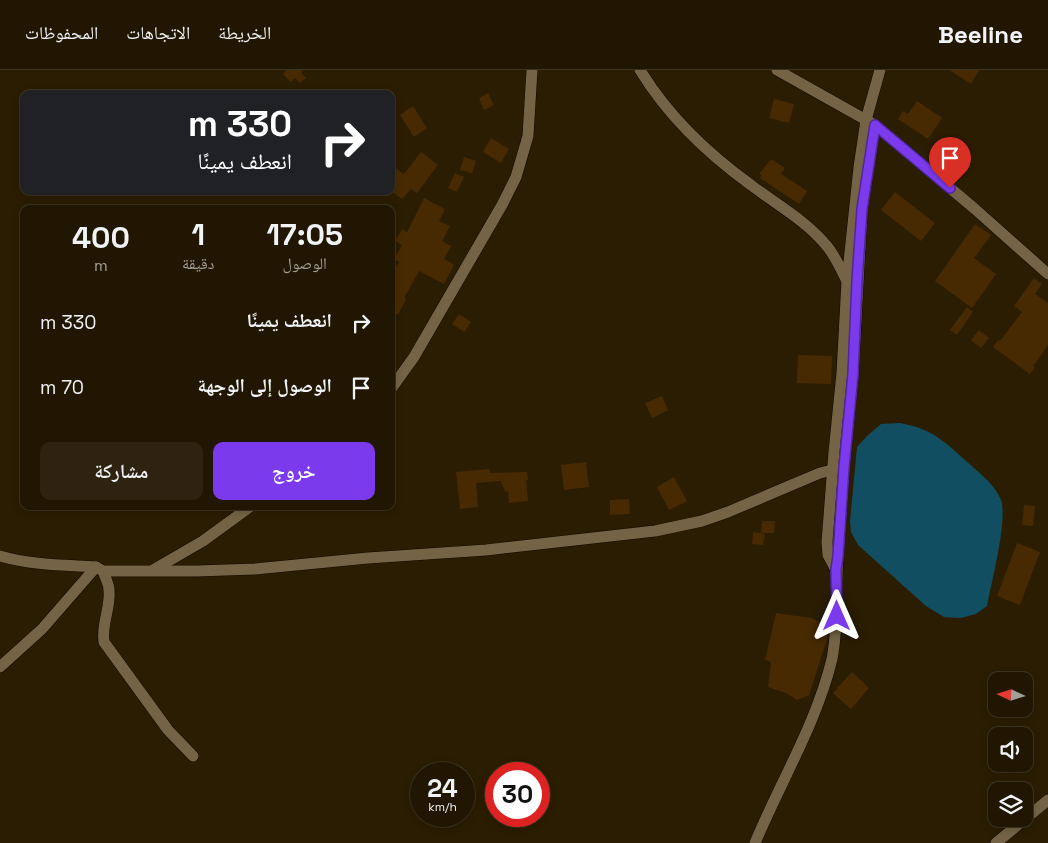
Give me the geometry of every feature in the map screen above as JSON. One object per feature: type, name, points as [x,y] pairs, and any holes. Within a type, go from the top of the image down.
[{"type":"street","points":[[395,383],[414,357],[516,177],[528,136],[532,70]]},
{"type":"street","points":[[640,70],[670,113],[685,129],[751,185],[798,217],[827,245],[847,281]]},
{"type":"street","points":[[777,70],[871,122],[975,209],[1048,274]]},
{"type":"street","points":[[755,843],[788,774],[817,706],[828,672],[836,628],[838,604],[836,570],[838,556],[838,468],[871,122],[880,70]]},
{"type":"street","points":[[847,373],[847,281],[858,167],[871,122]]},
{"type":"street","points":[[0,556],[17,561],[37,563],[100,569],[152,571],[231,570],[368,558],[444,554],[655,531],[693,523],[728,512],[838,468]]},
{"type":"street","points":[[152,571],[203,541],[246,510]]},
{"type":"street","points":[[0,667],[42,629],[100,569]]},
{"type":"street","points":[[100,569],[110,588],[103,630],[104,642],[168,730],[193,756]]},
{"type":"street","points":[[996,843],[1048,800]]},
{"type":"water","points":[[900,423],[920,428],[936,436],[985,478],[1001,500],[1003,509],[1001,536],[987,606],[976,614],[961,618],[944,617],[926,606],[858,545],[851,532],[850,521],[857,447],[881,424]]},
{"type":"building","points":[[287,70],[303,70],[301,72],[306,78],[300,83],[295,78],[291,82],[283,74]]},
{"type":"building","points":[[949,70],[979,70],[971,84]]},
{"type":"building","points":[[488,93],[494,105],[484,110],[479,98]]},
{"type":"building","points":[[774,99],[794,104],[789,123],[769,118]]},
{"type":"building","points":[[917,101],[942,118],[928,139],[898,119],[903,111],[908,114]]},
{"type":"building","points":[[413,106],[427,128],[414,137],[400,115]]},
{"type":"building","points":[[491,138],[509,149],[501,163],[483,152]]},
{"type":"building","points":[[421,152],[438,165],[417,193],[411,189],[402,199],[395,194],[395,168],[404,174]]},
{"type":"building","points":[[464,157],[476,161],[472,173],[460,170]]},
{"type":"building","points":[[771,159],[785,168],[781,174],[807,191],[799,204],[760,178],[762,175],[759,174]]},
{"type":"building","points":[[455,173],[464,177],[457,192],[448,188]]},
{"type":"building","points":[[895,192],[935,223],[921,241],[881,210]]},
{"type":"building","points":[[424,198],[445,209],[439,221],[450,226],[442,241],[451,246],[444,259],[454,265],[444,284],[419,271],[404,298],[406,299],[398,315],[395,313],[395,269],[399,262],[395,260],[395,257],[402,245],[395,241],[402,229],[407,232]]},
{"type":"building","points":[[975,224],[991,235],[974,258],[996,274],[972,308],[935,281]]},
{"type":"building","points":[[1034,278],[1042,284],[1035,294],[1048,303],[1048,345],[1033,366],[1035,367],[1030,374],[993,347],[998,340],[1000,341],[1022,312],[1014,306]]},
{"type":"building","points":[[967,307],[973,312],[957,335],[950,330]]},
{"type":"building","points":[[459,314],[471,322],[464,332],[452,324]]},
{"type":"building","points":[[979,330],[989,338],[981,348],[971,340]]},
{"type":"building","points":[[798,355],[832,356],[831,384],[797,383]]},
{"type":"building","points":[[662,396],[668,410],[652,418],[645,403]]},
{"type":"building","points":[[586,462],[589,487],[564,490],[561,465]]},
{"type":"building","points":[[489,469],[490,473],[527,472],[528,501],[509,503],[508,491],[505,492],[501,481],[476,483],[478,507],[460,509],[456,472]]},
{"type":"building","points":[[674,477],[687,501],[669,510],[657,487]]},
{"type":"building","points":[[629,499],[630,514],[610,515],[610,500]]},
{"type":"building","points":[[1024,505],[1035,506],[1033,526],[1022,525]]},
{"type":"building","points":[[762,521],[775,521],[774,533],[761,533]]},
{"type":"building","points":[[753,532],[765,534],[763,545],[752,544]]},
{"type":"building","points":[[1017,543],[1040,552],[1020,605],[997,596]]},
{"type":"building","points":[[776,613],[811,618],[828,625],[827,639],[809,695],[797,700],[786,693],[768,687],[771,662],[765,660]]},
{"type":"building","points":[[852,672],[869,688],[851,709],[833,693]]},
{"type":"route","points":[[837,616],[836,570],[853,374],[862,209],[871,141],[875,125],[950,188]]}]
